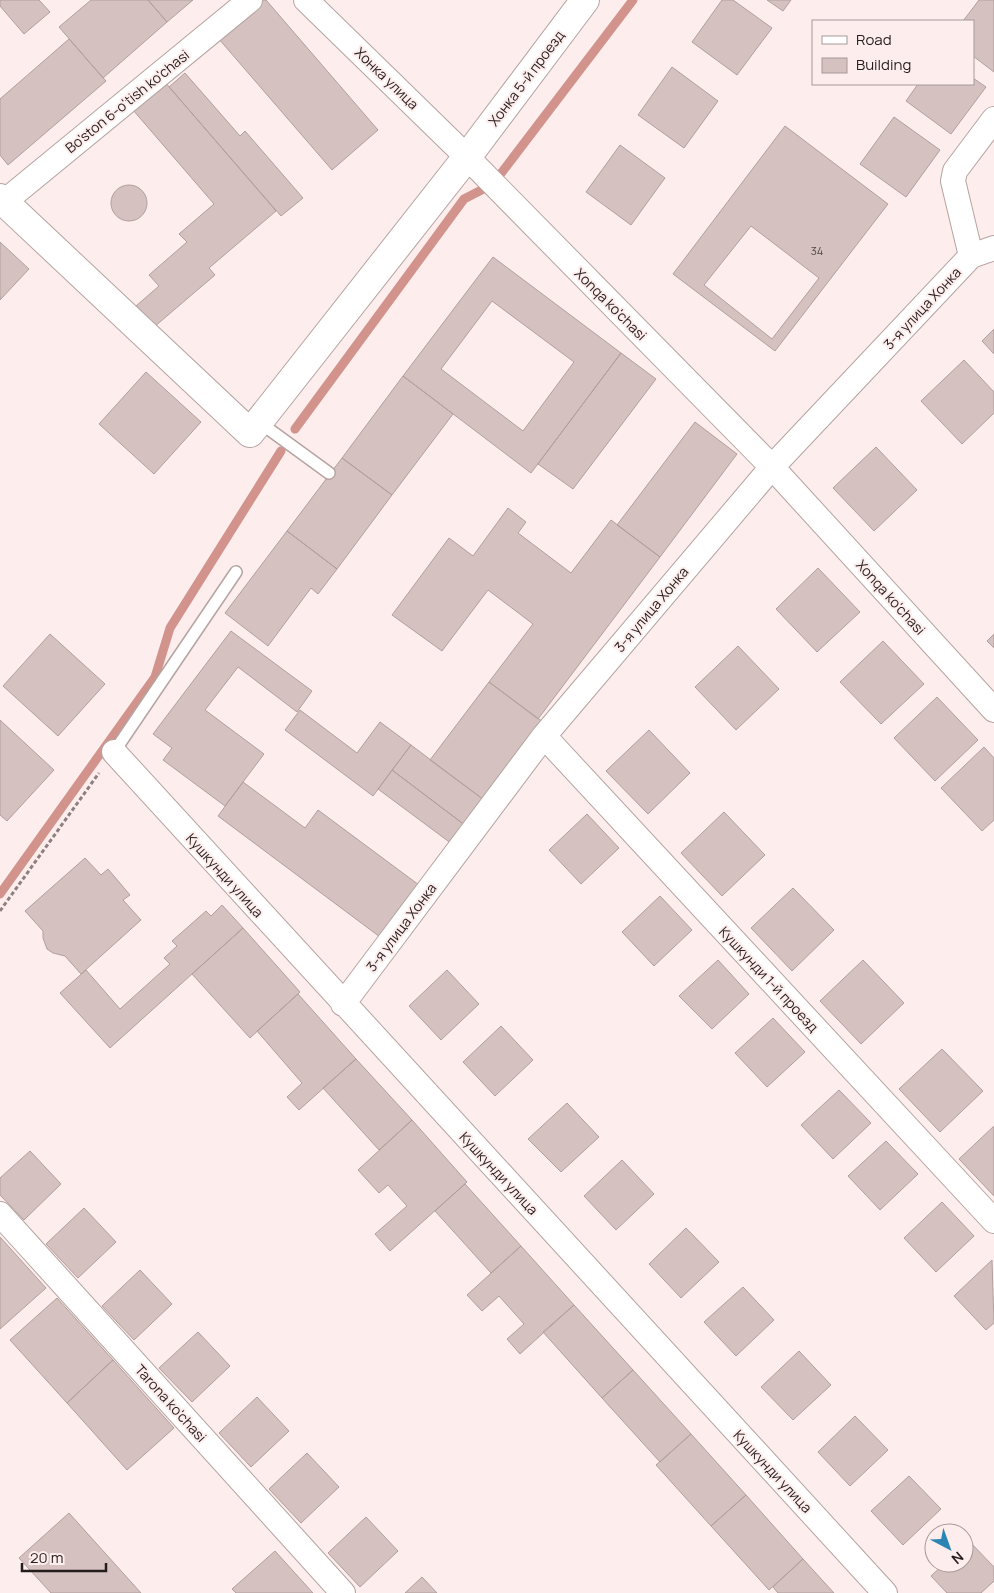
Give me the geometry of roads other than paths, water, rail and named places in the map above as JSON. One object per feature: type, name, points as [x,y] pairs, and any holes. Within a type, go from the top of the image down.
[{"type":"street","name":"Bo'ston 6-o'tish ko'chasi","points":[[2,200],[250,0]]},
{"type":"street","name":"Хонка улица","points":[[306,0],[468,157]]},
{"type":"street","name":"Хонка 5-й проезд","points":[[468,157],[585,0]]},
{"type":"street","points":[[971,256],[953,181],[955,171],[994,119]]},
{"type":"street","points":[[2,200],[254,428],[468,157]]},
{"type":"street","name":"Xonqa ko'chasi","points":[[468,157],[772,467],[994,710]]},
{"type":"street","name":"3-я улица Хонка","points":[[343,1004],[544,736],[772,467],[971,256],[994,248]]},
{"type":"street","name":"Кушкунди 1-й проезд","points":[[544,736],[994,1222]]},
{"type":"street","name":"Кушкунди улица","points":[[114,752],[343,1004],[886,1593]]},
{"type":"street","name":"Tarona ko'chasi","points":[[0,1214],[343,1593]]},
{"type":"lane","points":[[254,428],[329,473]]},
{"type":"lane","points":[[114,752],[236,572]]},
{"type":"waterway","points":[[295,429],[464,199],[493,184],[633,0]]},
{"type":"waterway","points":[[0,894],[155,677],[170,628],[281,451]]}]
